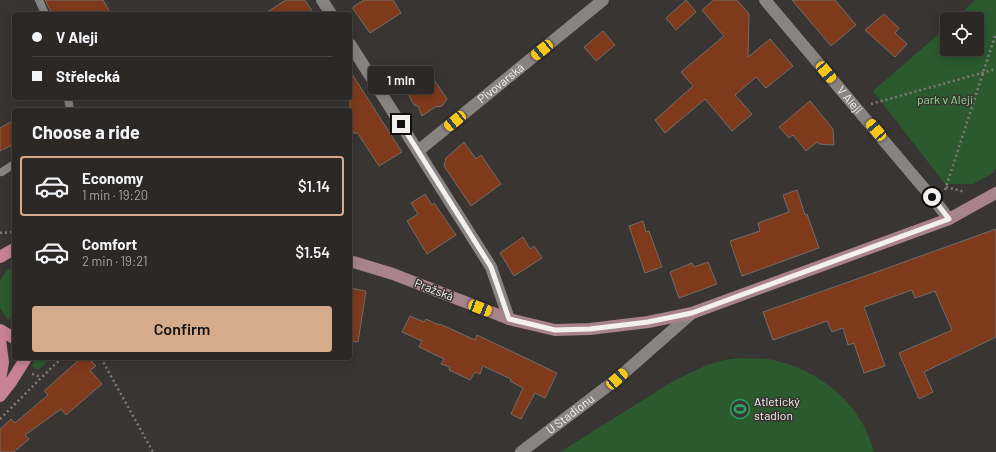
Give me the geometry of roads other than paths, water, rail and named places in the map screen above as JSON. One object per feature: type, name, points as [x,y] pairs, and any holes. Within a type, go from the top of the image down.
[{"type":"main road","name":"Pražská","points":[[352,262],[393,274],[509,319],[555,330],[590,329],[648,322],[692,313],[949,219],[996,193]]},
{"type":"main road","points":[[0,256],[12,250]]},
{"type":"main road","points":[[0,330],[4,334],[12,337]]},
{"type":"main road","points":[[0,340],[3,362],[0,380]]},
{"type":"main road","points":[[0,396],[25,360]]},
{"type":"street","points":[[322,0],[330,12]]},
{"type":"street","name":"Pivovarská","points":[[418,151],[603,0]]},
{"type":"street","name":"V Aleji","points":[[765,0],[949,219]]},
{"type":"street","points":[[352,47],[491,267],[509,319]]},
{"type":"street","name":"U Stadionu","points":[[521,452],[617,379],[692,313]]},
{"type":"lane","points":[[39,0],[44,12]]},
{"type":"lane","points":[[2,172],[12,165]]},
{"type":"place","name":"Atletický stadion","points":[[740,409]]},
{"type":"park label","name":"park v Aleji","points":[[945,100]]}]
